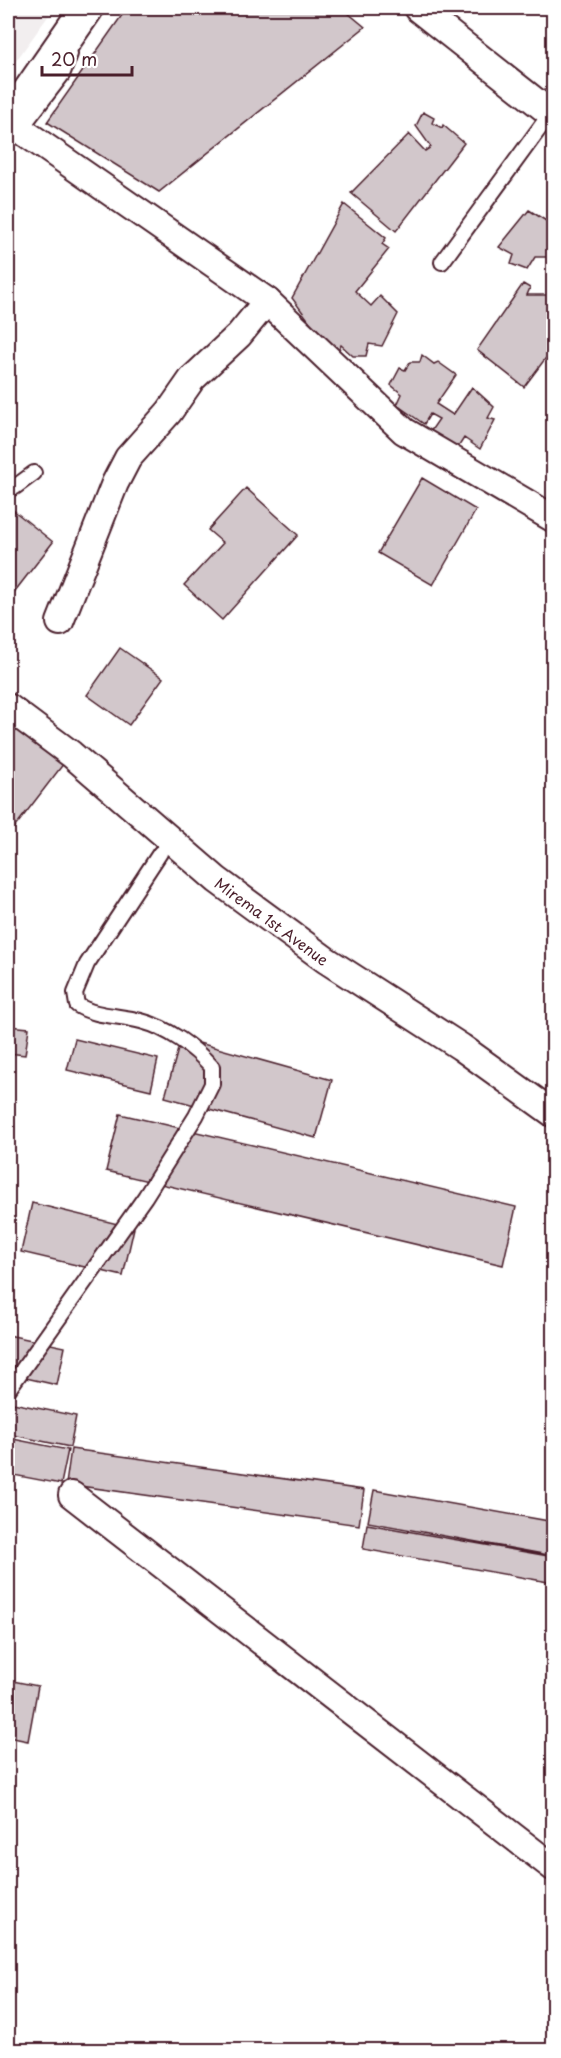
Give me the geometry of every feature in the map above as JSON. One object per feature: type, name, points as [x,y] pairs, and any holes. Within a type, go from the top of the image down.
[{"type":"street","points":[[417,8],[552,115]]},
{"type":"street","points":[[81,15],[15,121],[267,301],[404,431],[554,519]]},
{"type":"street","points":[[60,622],[115,483],[129,458],[169,412],[192,379],[240,335],[267,301]]},
{"type":"street","name":"Mirema 1st Avenue","points":[[8,707],[71,754],[226,886],[326,960],[461,1047],[554,1114]]},
{"type":"street","points":[[72,1495],[554,1868]]},
{"type":"lane","points":[[442,262],[552,115]]},
{"type":"lane","points":[[8,489],[15,487],[34,473]]},
{"type":"lane","points":[[8,1390],[145,1197],[196,1116],[212,1084],[212,1067],[197,1050],[142,1021],[86,1011],[77,1005],[75,993],[87,964],[160,853]]},
{"type":"shaded area","points":[[8,8],[54,8],[8,72]]},
{"type":"building","points":[[127,8],[342,8],[365,27],[159,192],[47,122]]},
{"type":"building","points":[[423,112],[434,118],[432,123],[442,128],[443,125],[464,143],[396,231],[351,193],[409,134],[425,151],[431,147],[416,126]]},
{"type":"building","points":[[344,204],[386,238],[382,244],[389,249],[355,291],[371,306],[380,296],[398,314],[382,346],[369,344],[366,356],[353,356],[341,345],[336,357],[292,298]]},
{"type":"building","points":[[529,210],[554,226],[554,257],[535,257],[527,270],[511,264],[514,255],[499,247]]},
{"type":"building","points":[[523,284],[530,288],[527,295],[554,295],[554,351],[524,387],[477,350]]},
{"type":"building","points":[[422,355],[434,364],[438,362],[456,375],[436,404],[453,415],[472,387],[494,407],[488,418],[495,420],[480,449],[464,438],[457,449],[430,432],[439,419],[430,414],[424,424],[397,405],[402,394],[391,385],[400,368],[405,370],[410,362],[420,362]]},
{"type":"building","points":[[422,478],[476,510],[433,585],[378,553]]},
{"type":"building","points":[[246,488],[298,535],[222,620],[184,585],[223,543],[208,530]]},
{"type":"building","points":[[8,506],[53,542],[8,600]]},
{"type":"building","points":[[120,648],[163,678],[129,725],[87,695]]},
{"type":"building","points":[[8,706],[71,754],[8,836]]},
{"type":"building","points":[[8,1026],[29,1028],[25,1055],[8,1053]]},
{"type":"building","points":[[181,1038],[332,1080],[316,1138],[165,1097]]},
{"type":"building","points":[[75,1039],[158,1059],[151,1090],[67,1070]]},
{"type":"building","points":[[120,1114],[516,1207],[503,1265],[106,1171]]},
{"type":"building","points":[[32,1203],[134,1228],[123,1276],[21,1252]]},
{"type":"building","points":[[8,1335],[65,1347],[57,1385],[8,1374]]},
{"type":"building","points":[[8,1402],[76,1416],[70,1447],[8,1434]]},
{"type":"building","points":[[8,1438],[68,1450],[61,1484],[8,1474]]},
{"type":"building","points":[[71,1449],[364,1490],[359,1525],[66,1484]]},
{"type":"building","points":[[374,1490],[554,1522],[554,1556],[368,1522]]},
{"type":"building","points":[[367,1524],[554,1557],[554,1583],[363,1549]]},
{"type":"building","points":[[8,1680],[38,1686],[28,1741],[8,1737]]}]
